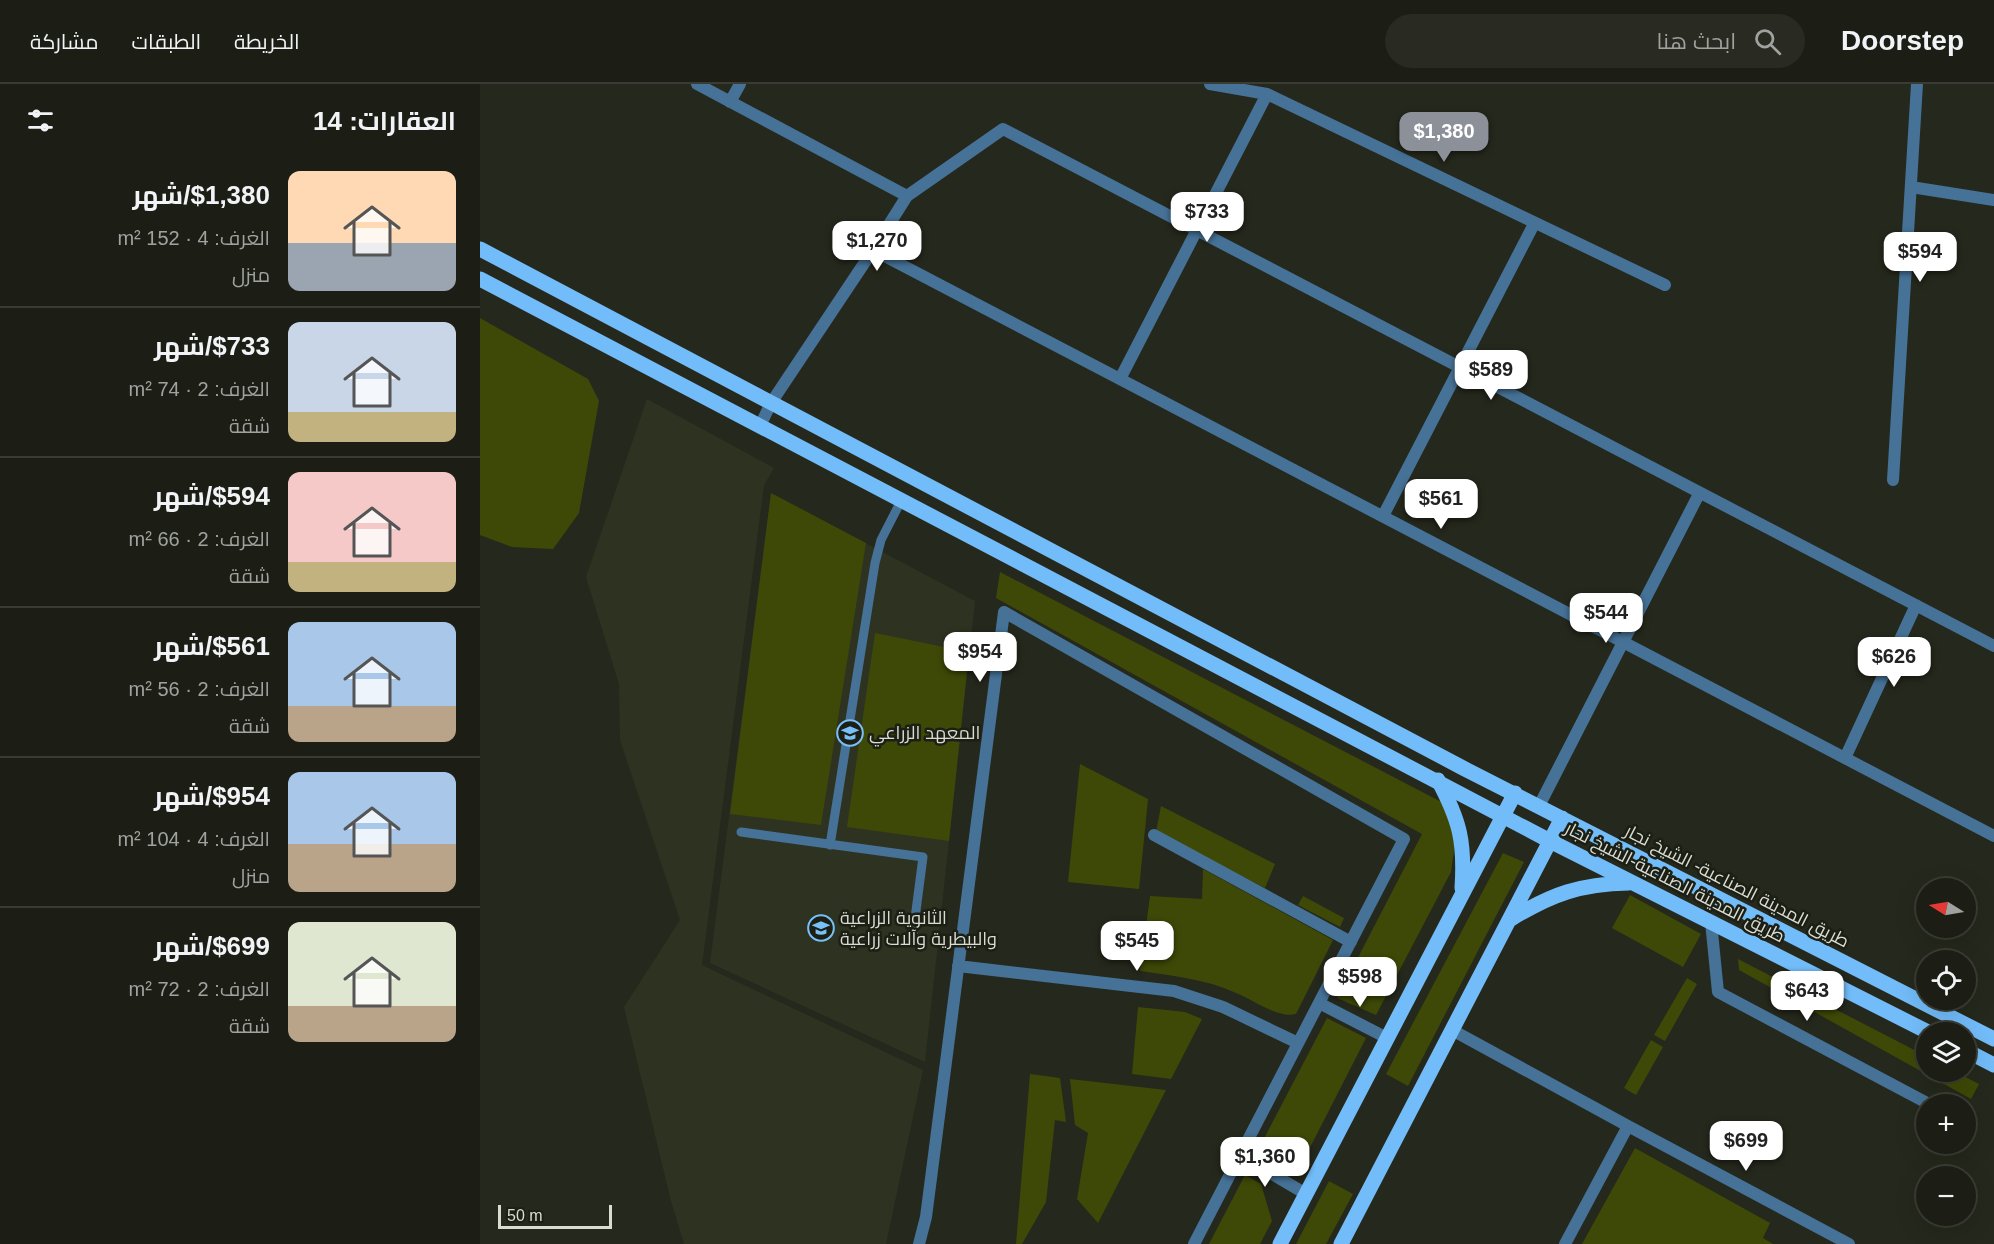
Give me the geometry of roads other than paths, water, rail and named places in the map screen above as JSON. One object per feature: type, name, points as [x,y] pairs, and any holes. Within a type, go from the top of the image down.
[{"type":"main road","name":"طريق المدينة الصناعية- الشيخ نجار","points":[[480,249],[1463,768],[1994,1039]]},
{"type":"main road","name":"طريق المدينة الصناعية-الشيخ نجار","points":[[480,279],[1438,780],[1550,841],[1916,1026]]},
{"type":"main road","points":[[1438,780],[1452,806],[1463,838],[1462,895]]},
{"type":"main road","points":[[1280,1244],[1515,794]]},
{"type":"main road","points":[[1341,1244],[1562,818]]},
{"type":"main road","points":[[1509,920],[1536,903],[1566,891],[1597,884],[1632,883]]},
{"type":"main road","points":[[1976,1056],[1994,1065]]},
{"type":"street","points":[[697,84],[907,196]]},
{"type":"street","points":[[730,102],[740,84]]},
{"type":"street","points":[[1210,84],[1267,94],[1665,285]]},
{"type":"street","points":[[1893,480],[1917,84]]},
{"type":"street","points":[[1120,379],[1267,94]]},
{"type":"street","points":[[760,426],[771,403],[907,196],[1003,129],[1994,646]]},
{"type":"street","points":[[1911,187],[1994,200]]},
{"type":"street","points":[[1383,516],[1534,224]]},
{"type":"street","points":[[873,250],[1994,836]]},
{"type":"street","points":[[1539,806],[1699,494]]},
{"type":"street","points":[[1845,758],[1916,605]]},
{"type":"street","points":[[919,1244],[926,1217],[1004,612],[1404,839],[1194,1244]]},
{"type":"street","points":[[1154,835],[1351,942]]},
{"type":"street","points":[[1711,922],[1718,992],[1916,1097]]},
{"type":"street","points":[[958,966],[1174,991],[1223,1007],[1298,1043]]},
{"type":"street","points":[[1318,1003],[1387,1038]]},
{"type":"street","points":[[1452,1030],[1849,1244]]},
{"type":"street","points":[[1565,1244],[1628,1126]]},
{"type":"street","points":[[1240,1155],[1306,1194]]},
{"type":"lane","points":[[830,844],[875,563],[881,540],[902,499]]},
{"type":"lane","points":[[741,832],[923,857],[912,941]]},
{"type":"place","name":"المعهد الزراعي","points":[[850,733]]},
{"type":"place","name":"الثانوية الزراعية والبيطرية وآلات زراعية","points":[[821,928]]}]
